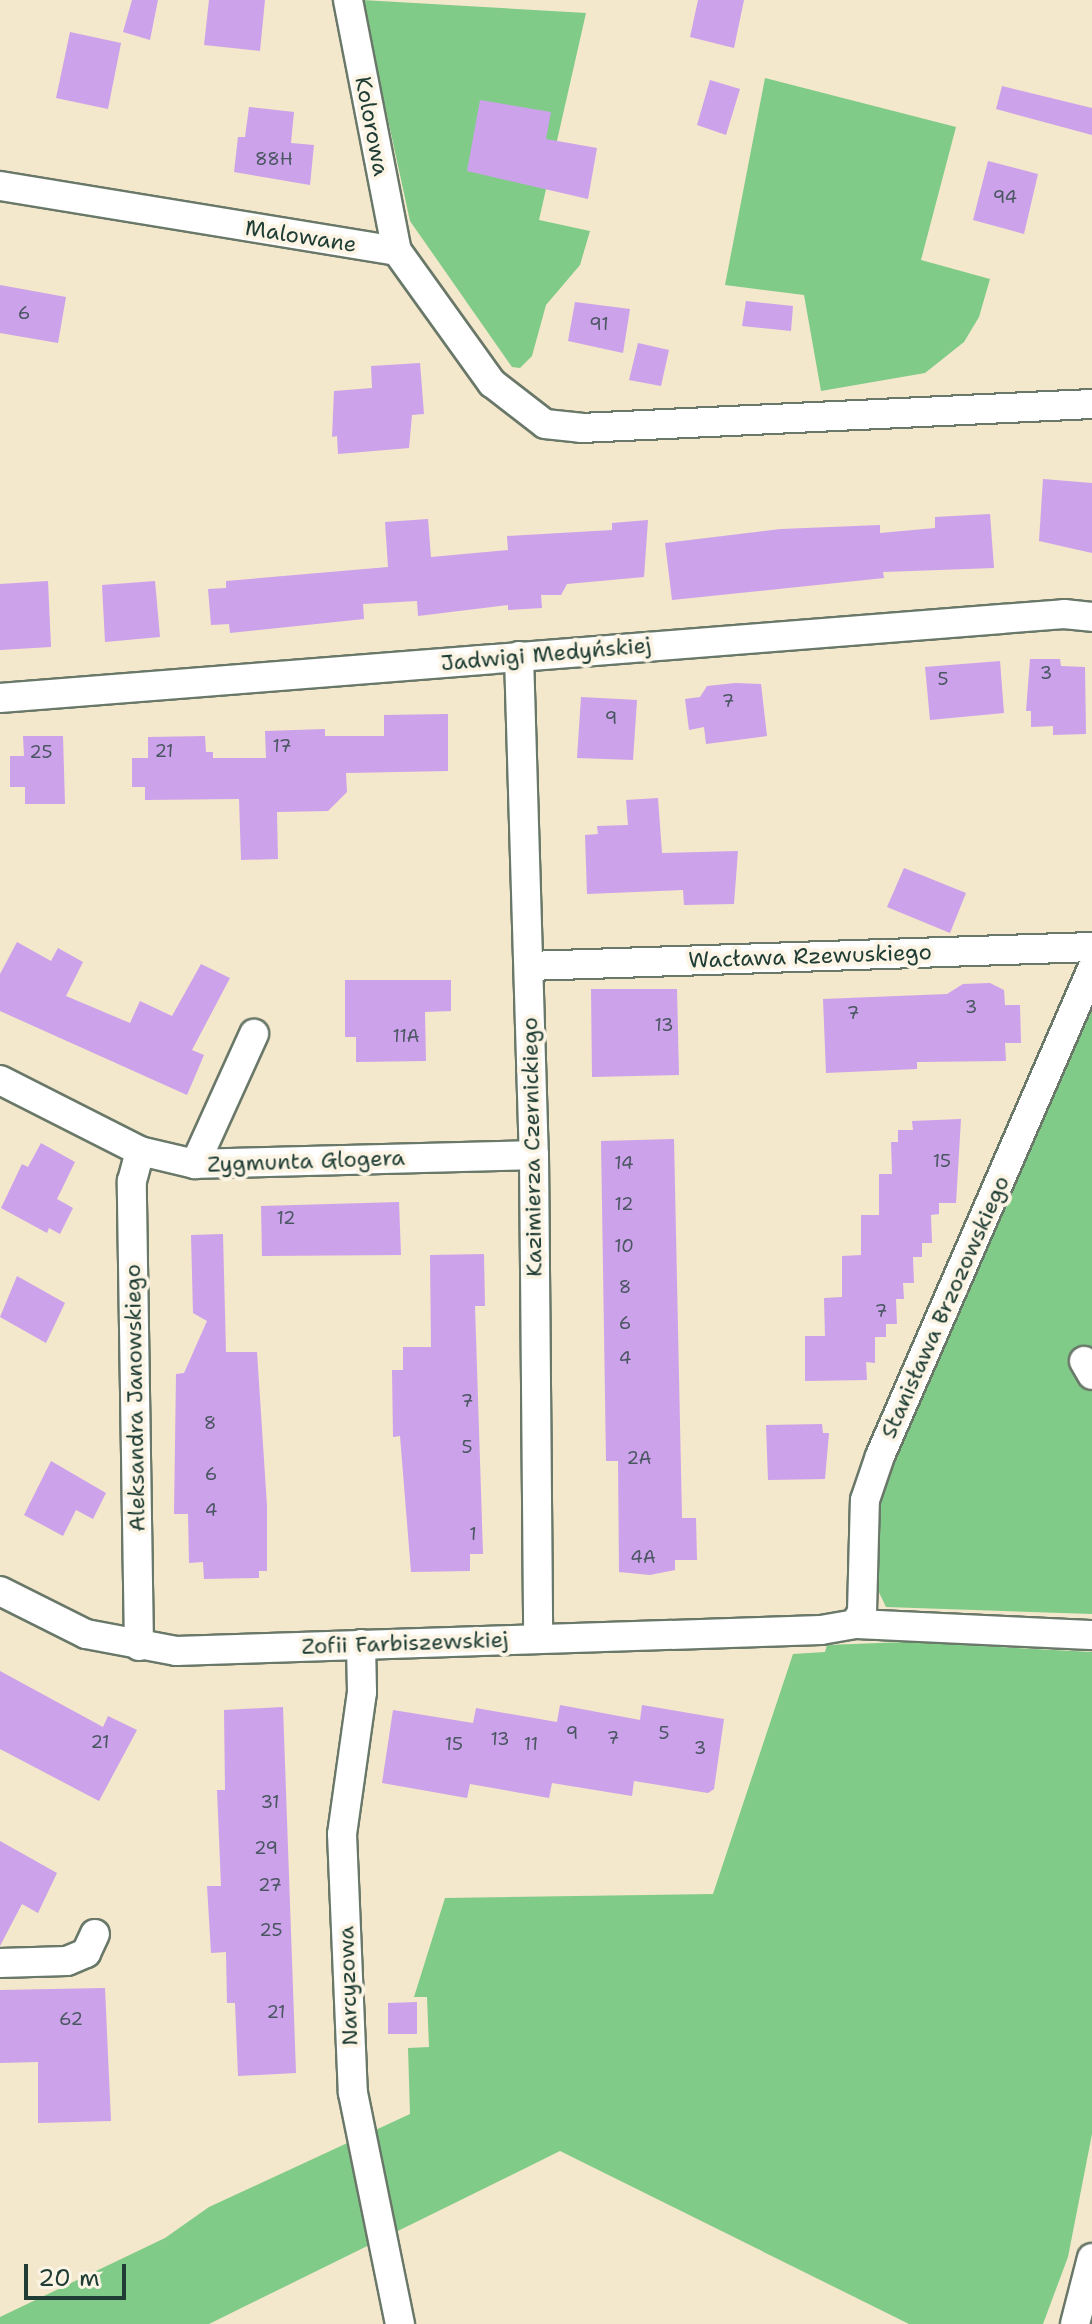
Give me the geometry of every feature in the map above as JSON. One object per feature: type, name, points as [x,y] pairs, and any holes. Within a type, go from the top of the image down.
[{"type":"street","name":"Kolorowa","points":[[348,0],[397,251]]},
{"type":"street","name":"Malowane","points":[[0,186],[397,251]]},
{"type":"street","points":[[397,251],[492,383],[525,414],[545,424],[581,428],[1092,404]]},
{"type":"street","name":"Jadwigi Medyńskiej","points":[[0,698],[1064,614],[1092,617]]},
{"type":"street","name":"Kazimierza Czernickiego","points":[[519,656],[534,1155],[538,1639]]},
{"type":"street","name":"Wacława Rzewuskiego","points":[[529,966],[1092,947]]},
{"type":"street","name":"Stanisława Brzozowskiego","points":[[855,1624],[862,1612],[865,1500],[880,1456],[1092,969]]},
{"type":"street","points":[[195,1164],[254,1034]]},
{"type":"street","name":"Zygmunta Glogera","points":[[0,1080],[140,1151],[195,1164],[534,1155]]},
{"type":"street","name":"Aleksandra Janowskiego","points":[[139,1646],[132,1181],[140,1151]]},
{"type":"street","name":"Zofii Farbiszewskiej","points":[[0,1591],[86,1634],[176,1651],[821,1630],[855,1624]]},
{"type":"street","points":[[855,1624],[1092,1635]]},
{"type":"street","name":"Narcyzowa","points":[[361,1644],[362,1692],[342,1834],[353,2093],[400,2324]]},
{"type":"street","points":[[0,1963],[67,1961],[86,1953],[95,1934]]},
{"type":"street","points":[[1075,2324],[1092,2258]]},
{"type":"green space","points":[[362,0],[586,13],[539,220],[590,231],[580,265],[546,305],[532,356],[520,368],[512,367],[410,221]]},
{"type":"green space","points":[[765,78],[956,127],[921,260],[990,279],[979,317],[964,342],[925,373],[821,391],[804,295],[725,285]]},
{"type":"green space","points":[[1092,1010],[1092,1614],[886,1607],[876,1586],[882,1489]]},
{"type":"green space","points":[[906,1642],[1092,1652],[1092,2134],[1068,2257],[1043,2324],[909,2324],[560,2151],[209,2324],[0,2324],[0,2317],[165,2238],[209,2207],[410,2114],[408,2048],[429,2047],[427,1997],[414,1997],[445,1898],[713,1894],[793,1654],[825,1652],[827,1645]]},
{"type":"building","points":[[132,0],[158,0],[150,40],[123,32]]},
{"type":"building","points":[[209,0],[265,0],[260,51],[204,45]]},
{"type":"building","points":[[698,0],[744,0],[734,48],[690,37]]},
{"type":"building","points":[[70,32],[121,43],[108,109],[56,98]]},
{"type":"building","points":[[710,80],[740,89],[726,135],[697,125]]},
{"type":"building","points":[[1002,86],[1092,108],[1092,135],[996,109]]},
{"type":"building","points":[[480,100],[551,112],[546,139],[597,148],[588,199],[467,171]]},
{"type":"building","points":[[249,107],[294,112],[291,143],[314,145],[310,185],[234,172],[238,137],[245,137]]},
{"type":"building","points":[[988,161],[1038,174],[1024,234],[973,220]]},
{"type":"building","points":[[0,285],[66,297],[58,343],[0,333]]},
{"type":"building","points":[[746,301],[793,306],[791,331],[742,326]]},
{"type":"building","points":[[575,302],[630,309],[623,353],[568,341]]},
{"type":"building","points":[[638,343],[669,350],[661,386],[629,380]]},
{"type":"building","points":[[420,363],[424,414],[412,415],[409,448],[338,454],[337,436],[332,437],[334,391],[372,388],[371,366]]},
{"type":"building","points":[[1043,479],[1092,483],[1092,553],[1039,541]]},
{"type":"building","points":[[990,514],[994,568],[883,572],[884,578],[672,600],[665,543],[781,529],[880,525],[880,533],[935,528],[935,517]]},
{"type":"building","points":[[428,519],[431,557],[508,550],[507,536],[612,530],[612,523],[648,520],[644,577],[567,584],[561,595],[541,595],[542,608],[508,610],[508,605],[418,616],[417,601],[363,604],[364,619],[230,633],[229,624],[211,625],[208,589],[226,588],[226,581],[388,567],[385,522]]},
{"type":"building","points":[[48,581],[51,647],[0,650],[0,584]]},
{"type":"building","points":[[155,581],[160,637],[105,642],[102,585]]},
{"type":"building","points":[[1030,659],[1060,659],[1061,666],[1085,667],[1086,734],[1053,735],[1053,726],[1031,727],[1031,711],[1026,711]]},
{"type":"building","points":[[1000,661],[1004,713],[930,720],[925,667]]},
{"type":"building","points":[[761,684],[767,736],[706,744],[704,727],[689,730],[685,699],[700,697],[707,686]]},
{"type":"building","points":[[581,697],[637,700],[633,760],[577,758]]},
{"type":"building","points":[[448,714],[448,771],[346,773],[347,792],[328,811],[277,812],[278,859],[241,860],[239,799],[145,800],[145,787],[132,787],[132,758],[148,758],[148,737],[205,736],[206,752],[213,752],[213,758],[266,758],[265,731],[325,729],[325,736],[384,736],[384,715]]},
{"type":"building","points":[[23,736],[63,736],[65,804],[25,804],[25,787],[10,787],[10,756],[24,756]]},
{"type":"building","points":[[658,798],[662,853],[738,851],[734,904],[684,905],[683,890],[587,894],[585,835],[598,834],[597,826],[628,825],[626,800]]},
{"type":"building","points":[[904,868],[966,893],[950,933],[887,907]]},
{"type":"building","points":[[17,942],[51,961],[58,948],[83,962],[66,996],[130,1023],[140,1001],[172,1016],[201,964],[230,978],[192,1050],[204,1055],[187,1095],[0,1011],[0,974]]},
{"type":"building","points":[[345,980],[451,980],[451,1011],[425,1012],[426,1061],[356,1062],[356,1037],[345,1037]]},
{"type":"building","points":[[990,983],[1004,990],[1005,1005],[1020,1005],[1021,1043],[1005,1043],[1006,1061],[917,1062],[917,1069],[826,1073],[823,999],[947,994],[963,984]]},
{"type":"building","points":[[591,989],[677,989],[679,1075],[592,1077]]},
{"type":"building","points":[[961,1119],[956,1203],[939,1203],[939,1214],[931,1215],[932,1243],[922,1243],[922,1257],[913,1257],[914,1283],[903,1283],[904,1299],[896,1299],[897,1324],[886,1324],[886,1337],[875,1337],[875,1363],[866,1362],[867,1380],[805,1381],[805,1336],[825,1336],[824,1298],[842,1297],[842,1256],[861,1255],[861,1215],[879,1215],[879,1174],[892,1174],[891,1142],[898,1142],[898,1130],[913,1130],[912,1121]]},
{"type":"building","points":[[674,1139],[682,1518],[696,1518],[697,1560],[675,1560],[675,1570],[650,1575],[619,1572],[618,1461],[606,1461],[601,1141]]},
{"type":"building","points":[[41,1143],[75,1162],[57,1199],[73,1208],[60,1234],[49,1228],[47,1233],[1,1208],[22,1164],[28,1167]]},
{"type":"building","points":[[399,1202],[401,1255],[262,1256],[261,1206]]},
{"type":"building","points":[[223,1234],[226,1352],[257,1352],[267,1506],[267,1571],[259,1571],[259,1578],[204,1579],[203,1562],[189,1563],[188,1514],[174,1514],[176,1374],[184,1373],[207,1321],[193,1313],[191,1235]]},
{"type":"building","points":[[484,1254],[485,1306],[475,1306],[483,1554],[470,1554],[470,1571],[411,1572],[400,1436],[393,1437],[392,1370],[403,1370],[403,1347],[431,1347],[430,1255]]},
{"type":"building","points":[[17,1276],[65,1303],[46,1343],[0,1317]]},
{"type":"building","points":[[822,1424],[823,1433],[829,1433],[825,1479],[768,1480],[766,1425]]},
{"type":"building","points":[[51,1461],[106,1493],[93,1519],[76,1510],[63,1536],[24,1515]]},
{"type":"building","points":[[0,1671],[103,1727],[108,1716],[137,1730],[99,1801],[0,1749]]},
{"type":"building","points":[[560,1705],[640,1720],[642,1705],[724,1719],[714,1789],[708,1793],[634,1781],[632,1796],[552,1783],[549,1798],[470,1784],[467,1798],[382,1783],[393,1710],[473,1723],[476,1708],[557,1722]]},
{"type":"building","points":[[283,1707],[296,2073],[238,2076],[235,2003],[227,2003],[226,1952],[211,1953],[207,1886],[221,1886],[217,1790],[225,1790],[224,1710]]},
{"type":"building","points":[[0,1841],[57,1873],[38,1913],[22,1904],[0,1946]]},
{"type":"building","points":[[105,1988],[111,2121],[38,2123],[38,2062],[0,2063],[0,1990]]},
{"type":"building","points":[[417,2002],[417,2034],[388,2034],[388,2003]]}]
